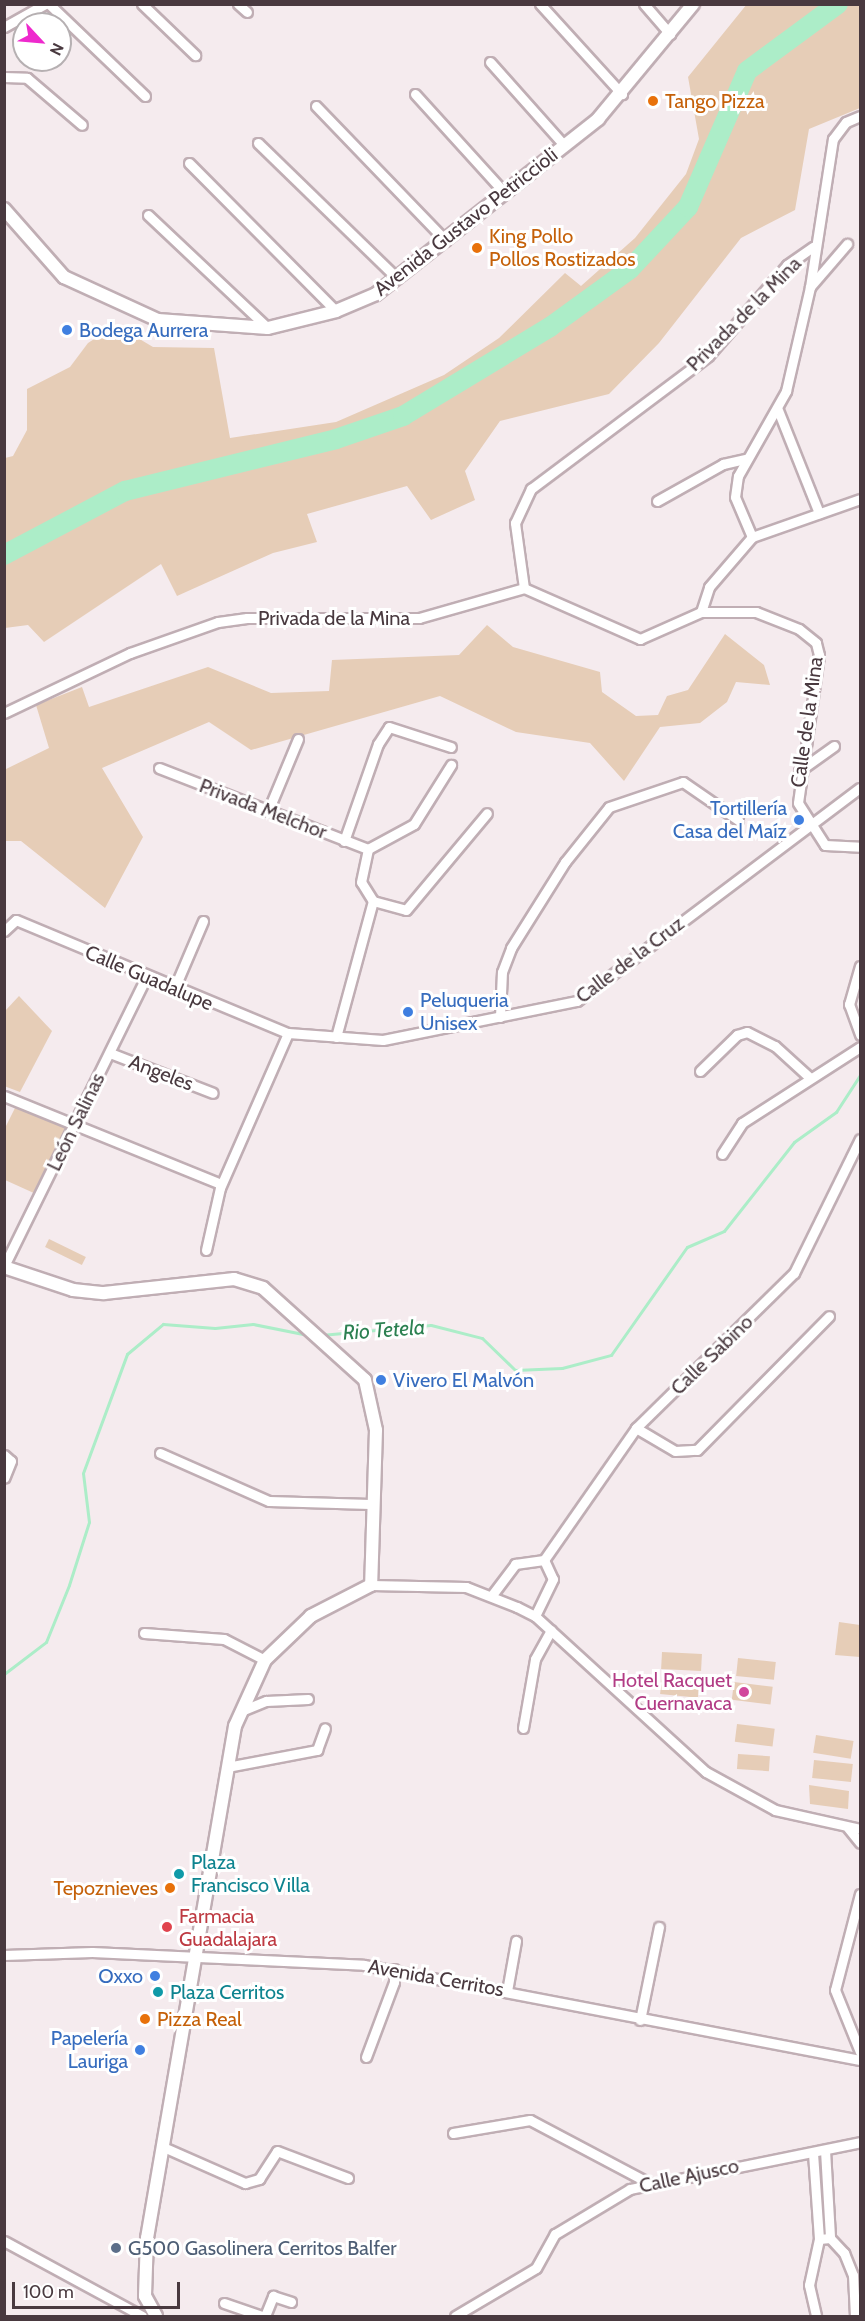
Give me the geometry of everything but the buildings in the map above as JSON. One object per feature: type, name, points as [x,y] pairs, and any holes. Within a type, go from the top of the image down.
[{"type":"street","points":[[4,27],[30,8],[45,4]]},
{"type":"street","points":[[49,4],[145,96]]},
{"type":"street","points":[[142,4],[195,55]]},
{"type":"street","points":[[238,4],[247,12]]},
{"type":"street","points":[[540,4],[621,94]]},
{"type":"street","points":[[644,4],[670,34]]},
{"type":"street","name":"Avenida Gustavo Petriccioli","points":[[5,210],[41,254],[83,289],[158,320],[268,328],[336,311],[376,294],[446,241],[564,145],[621,94],[693,4]]},
{"type":"street","points":[[490,62],[564,145]]},
{"type":"street","points":[[4,77],[27,78],[82,125]]},
{"type":"street","points":[[415,94],[504,192]]},
{"type":"street","points":[[316,106],[446,241]]},
{"type":"street","points":[[752,537],[735,497],[745,459],[778,410],[810,287],[813,247],[833,140],[846,122],[861,116]]},
{"type":"street","points":[[258,143],[397,278]]},
{"type":"street","points":[[189,163],[336,311]]},
{"type":"street","points":[[148,214],[268,328]]},
{"type":"street","points":[[810,287],[847,244]]},
{"type":"street","name":"Privada de la Mina","points":[[4,713],[130,653],[218,622],[419,618],[524,588],[515,523],[531,489],[708,356],[787,265],[813,247]]},
{"type":"street","points":[[778,410],[819,513]]},
{"type":"street","points":[[657,501],[723,464],[745,459]]},
{"type":"street","points":[[701,612],[709,587],[752,537],[861,500]]},
{"type":"street","name":"Calle de la Mina","points":[[524,588],[640,639],[701,612],[763,614],[816,643],[819,655],[796,796],[810,829]]},
{"type":"street","points":[[344,841],[378,744],[389,727],[451,747]]},
{"type":"street","points":[[268,811],[298,739]]},
{"type":"street","points":[[799,771],[834,746]]},
{"type":"street","points":[[451,765],[414,824],[368,849],[361,882],[373,901],[406,910],[487,813]]},
{"type":"street","name":"Privada Melchor","points":[[159,768],[368,849]]},
{"type":"street","points":[[500,1017],[502,972],[511,948],[565,862],[609,807],[683,782],[738,820]]},
{"type":"street","name":"Calle de la Cruz","points":[[288,1033],[383,1040],[577,1001],[860,790]]},
{"type":"street","points":[[810,829],[829,848],[861,847]]},
{"type":"street","points":[[336,1037],[373,901]]},
{"type":"street","name":"Calle Guadalupe","points":[[4,931],[12,920],[146,978],[288,1033]]},
{"type":"street","points":[[174,989],[203,921]]},
{"type":"street","points":[[861,966],[849,1004],[861,1035]]},
{"type":"street","name":"León Salinas","points":[[4,1267],[146,978]]},
{"type":"street","points":[[700,1071],[737,1035],[747,1032],[775,1046],[810,1078]]},
{"type":"street","points":[[206,1250],[221,1184],[288,1033]]},
{"type":"street","points":[[722,1154],[742,1124],[861,1047]]},
{"type":"street","name":"Angeles","points":[[110,1053],[213,1093]]},
{"type":"street","points":[[4,1096],[221,1184]]},
{"type":"street","name":"Calle Sabino","points":[[544,1560],[636,1428],[794,1273],[861,1138]]},
{"type":"street","points":[[4,1267],[73,1290],[104,1293],[234,1279],[275,1296],[364,1380],[376,1430],[370,1504],[371,1585]]},
{"type":"street","points":[[636,1428],[675,1451],[698,1450],[829,1316]]},
{"type":"street","points":[[160,1454],[270,1501],[370,1504]]},
{"type":"street","points":[[4,1455],[11,1461],[4,1478]]},
{"type":"street","points":[[492,1595],[515,1564],[544,1560],[553,1579],[535,1616]]},
{"type":"street","points":[[156,2316],[145,2296],[145,2274],[161,2146],[227,1767],[240,1711],[266,1660],[311,1616],[371,1585],[444,1585],[492,1595],[535,1616],[706,1772],[775,1810],[848,1828],[861,1829]]},
{"type":"street","points":[[523,1728],[535,1659],[550,1630]]},
{"type":"street","points":[[144,1633],[224,1639],[266,1660]]},
{"type":"street","points":[[240,1711],[266,1701],[308,1699]]},
{"type":"street","points":[[227,1767],[317,1750],[325,1728]]},
{"type":"street","points":[[848,1828],[861,1843]]},
{"type":"street","points":[[861,1894],[835,1990],[861,2052]]},
{"type":"street","points":[[640,2020],[659,1927]]},
{"type":"street","points":[[507,1991],[516,1941]]},
{"type":"street","name":"Avenida Cerritos","points":[[4,1955],[193,1956],[394,1970],[507,1991],[640,2020],[861,2060]]},
{"type":"street","points":[[366,2057],[394,1982],[394,1970]]},
{"type":"street","points":[[453,2133],[495,2122],[530,2120],[647,2182]]},
{"type":"street","name":"Calle Ajusco","points":[[455,2316],[536,2268],[555,2235],[647,2182],[861,2142]]},
{"type":"street","points":[[161,2146],[245,2183],[254,2184],[277,2151],[348,2178]]},
{"type":"street","points":[[825,2150],[830,2238],[853,2275],[855,2316]]},
{"type":"street","points":[[813,2152],[819,2239],[809,2285],[816,2316]]},
{"type":"street","points":[[819,2239],[830,2238]]},
{"type":"street","points":[[4,2241],[142,2316]]},
{"type":"street","points":[[224,2303],[264,2316],[273,2296],[291,2302]]},
{"type":"shaded area","points":[[747,4],[860,5],[860,108],[809,129],[795,210],[741,238],[659,343],[609,394],[500,421],[465,471],[475,500],[431,520],[407,486],[307,514],[317,542],[273,553],[177,596],[161,564],[44,642],[28,625],[5,628],[5,458],[13,456],[27,430],[27,389],[70,367],[88,343],[116,325],[153,347],[214,348],[230,438],[336,422],[444,375],[499,338],[565,273],[581,286],[635,238],[686,174],[699,139],[688,77]]},
{"type":"shaded area","points":[[487,625],[513,647],[600,672],[602,692],[636,716],[658,715],[667,696],[688,690],[725,634],[764,665],[770,685],[736,682],[727,702],[700,723],[660,727],[624,781],[590,743],[516,732],[440,696],[251,750],[209,722],[102,768],[143,837],[105,908],[21,841],[5,841],[4,770],[49,748],[36,705],[82,687],[89,707],[208,667],[271,693],[329,691],[332,660],[459,655]]},
{"type":"shaded area","points":[[19,996],[52,1031],[20,1092],[4,1086],[5,1011]]},
{"type":"shaded area","points":[[17,1104],[70,1126],[36,1194],[5,1180],[4,1130]]},
{"type":"shaded area","points":[[49,1239],[86,1257],[82,1265],[45,1247]]},
{"type":"shaded area","points":[[839,1622],[860,1625],[860,1657],[835,1655]]},
{"type":"shaded area","points":[[662,1652],[702,1654],[701,1671],[661,1669]]},
{"type":"shaded area","points":[[738,1658],[776,1662],[774,1680],[736,1676]]},
{"type":"shaded area","points":[[662,1676],[700,1680],[698,1698],[660,1694]]},
{"type":"shaded area","points":[[734,1682],[773,1687],[771,1705],[732,1700]]},
{"type":"shaded area","points":[[737,1724],[775,1729],[773,1746],[735,1742]]},
{"type":"shaded area","points":[[816,1735],[854,1741],[851,1759],[813,1753]]},
{"type":"shaded area","points":[[738,1754],[770,1756],[769,1771],[737,1769]]},
{"type":"shaded area","points":[[814,1760],[853,1764],[851,1782],[812,1778]]},
{"type":"shaded area","points":[[809,1785],[849,1791],[848,1809],[810,1804]]},
{"type":"waterway","points":[[4,555],[125,491],[336,439],[403,416],[550,327],[630,269],[688,207],[747,71],[838,4]]},
{"type":"waterway","name":"Rio Tetela","points":[[321,1335],[431,1325],[482,1338],[515,1370],[562,1368],[611,1355],[687,1247],[724,1231],[794,1142],[836,1112],[860,1075]]},
{"type":"waterway","name":"Rio Tetela","points":[[4,1674],[46,1642],[69,1585],[89,1522],[83,1473],[127,1354],[163,1324],[215,1328],[253,1324],[308,1335]]},
{"type":"place","name":"Tango Pizza","points":[[653,101]]},
{"type":"place","name":"King Pollo Pollos Rostizados","points":[[477,248]]},
{"type":"place","name":"Bodega Aurrera","points":[[67,330]]},
{"type":"place","name":"Tortillería Casa del Maíz","points":[[799,820]]},
{"type":"place","name":"Peluqueria Unisex","points":[[408,1012]]},
{"type":"place","name":"Vivero El Malvón","points":[[381,1380]]},
{"type":"place","name":"Hotel Racquet Cuernavaca","points":[[744,1692]]},
{"type":"place","name":"Plaza Francisco Villa","points":[[179,1874]]},
{"type":"place","name":"Tepoznieves","points":[[170,1888]]},
{"type":"place","name":"Farmacia Guadalajara","points":[[167,1927]]},
{"type":"place","name":"Oxxo","points":[[155,1976]]},
{"type":"place","name":"Plaza Cerritos","points":[[158,1992]]},
{"type":"place","name":"Pizza Real","points":[[145,2019]]},
{"type":"place","name":"Papelería Lauriga","points":[[140,2050]]},
{"type":"place","name":"G500 Gasolinera Cerritos Balfer","points":[[116,2248]]}]
